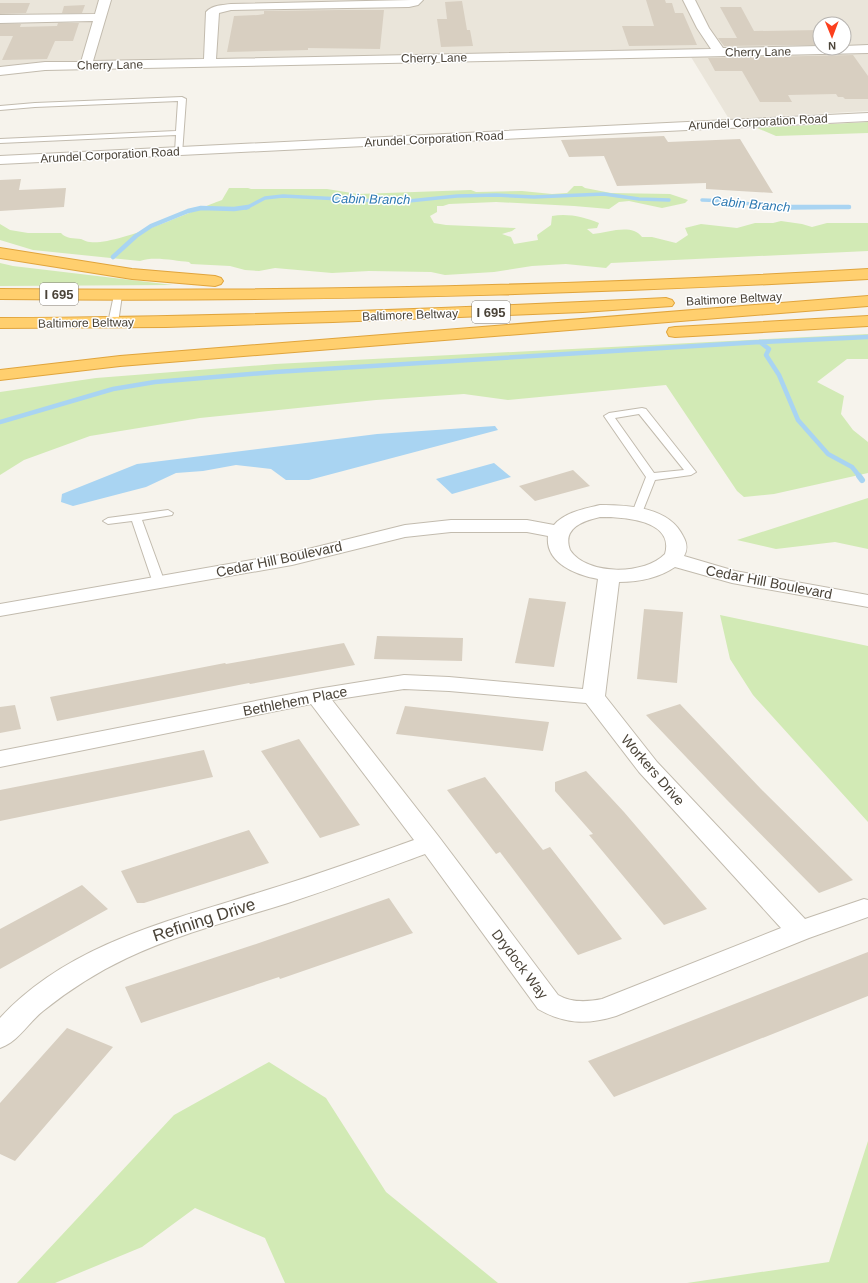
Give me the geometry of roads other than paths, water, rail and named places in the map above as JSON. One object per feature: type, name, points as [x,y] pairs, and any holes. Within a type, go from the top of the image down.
[{"type":"highway","points":[[0,253],[132,274],[238,283],[337,287],[538,289]]},
{"type":"highway","name":"Baltimore Beltway","points":[[0,294],[118,295],[391,293],[676,284],[868,274]]},
{"type":"highway","name":"Baltimore Beltway","points":[[0,323],[113,323],[423,315],[644,304],[868,290]]},
{"type":"highway","points":[[0,375],[120,361],[868,301]]},
{"type":"highway","points":[[120,361],[868,321]]},
{"type":"street","points":[[86,65],[105,0]]},
{"type":"street","points":[[210,63],[212,12],[215,10],[231,7],[408,4],[414,3],[417,0]]},
{"type":"street","points":[[689,0],[703,28],[720,53]]},
{"type":"street","points":[[0,19],[100,17]]},
{"type":"street","name":"Cherry Lane","points":[[0,71],[46,66],[868,49]]},
{"type":"street","name":"Arundel Corporation Road","points":[[0,160],[868,117]]},
{"type":"street","points":[[606,511],[637,514],[653,519],[666,526],[674,536],[677,546],[674,556],[666,565],[652,571],[635,575],[609,575],[597,573],[580,567],[566,559],[559,549],[557,539],[559,532],[570,521],[583,515],[606,511]]},
{"type":"street","name":"Cedar Hill Boulevard","points":[[0,610],[292,559],[405,531],[451,526],[528,526],[559,532]]},
{"type":"street","name":"Cedar Hill Boulevard","points":[[671,559],[732,577],[868,602]]},
{"type":"street","points":[[593,697],[609,575]]},
{"type":"street","name":"Bethlehem Place","points":[[0,759],[317,696],[404,682],[449,684],[593,697]]},
{"type":"street","name":"Drydock Way","points":[[317,696],[430,843],[548,1002],[562,1010],[588,1012],[606,1009],[800,931],[864,908]]},
{"type":"street","name":"Workers Drive","points":[[593,697],[648,767],[800,931]]},
{"type":"street","name":"Refining Drive","points":[[0,1037],[32,1004],[74,974],[135,942],[280,895],[430,843]]},
{"type":"lane","points":[[0,108],[35,105],[182,99],[179,152]]},
{"type":"lane","points":[[0,140],[180,133]]},
{"type":"lane","points":[[113,323],[118,295]]},
{"type":"lane","points":[[642,411],[691,472],[651,477],[618,428],[609,416],[642,411]]},
{"type":"lane","points":[[637,514],[651,477]]},
{"type":"lane","points":[[108,521],[168,513]]},
{"type":"lane","points":[[136,517],[159,583]]},
{"type":"water","points":[[495,426],[498,430],[309,480],[286,480],[271,469],[236,465],[203,471],[176,473],[146,487],[73,506],[61,502],[62,494],[137,464],[377,434]]},
{"type":"water","points":[[494,463],[511,477],[452,494],[436,479]]},
{"type":"waterway","name":"Cabin Branch","points":[[248,207],[265,198],[283,196],[399,202],[457,196],[496,195],[534,197],[604,194],[639,199],[669,200]]},
{"type":"waterway","name":"Cabin Branch","points":[[702,200],[730,201],[770,207]]},
{"type":"waterway","name":"Cabin Branch","points":[[113,257],[136,236],[151,226],[188,211],[201,208],[234,209],[248,207]]},
{"type":"waterway","name":"Cabin Branch","points":[[770,207],[849,207],[785,208]]},
{"type":"waterway","name":"Cabin Branch","points":[[770,207],[777,208]]},
{"type":"waterway","points":[[760,342],[868,337]]},
{"type":"waterway","points":[[0,422],[113,389],[155,382],[275,372],[760,342]]},
{"type":"waterway","points":[[760,342],[769,349],[766,355],[779,375],[798,420],[828,454],[852,467],[860,477]]},
{"type":"waterway","points":[[859,476],[862,480]]}]
